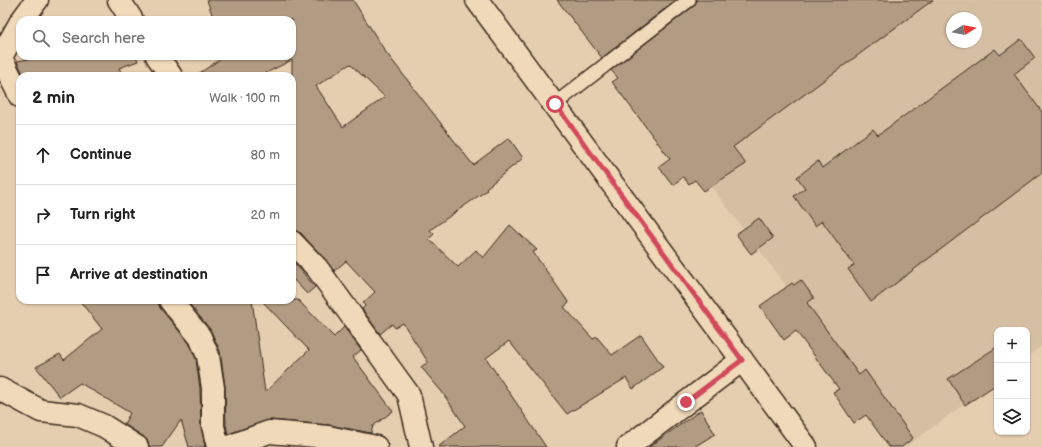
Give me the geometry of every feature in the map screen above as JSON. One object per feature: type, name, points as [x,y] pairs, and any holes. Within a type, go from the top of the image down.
[{"type":"street","points":[[25,16],[37,0]]},
{"type":"street","points":[[119,0],[129,16]]},
{"type":"street","points":[[477,0],[806,447]]},
{"type":"street","points":[[16,30],[1,57],[16,88]]},
{"type":"street","points":[[160,60],[168,72]]},
{"type":"street","points":[[296,246],[317,268],[409,395],[421,447]]},
{"type":"street","points":[[173,304],[200,337],[208,356],[213,388],[213,426],[218,447]]},
{"type":"street","points":[[628,447],[742,360]]},
{"type":"street","points":[[0,389],[41,411],[78,415],[104,426],[137,447]]},
{"type":"street","points":[[228,447],[269,432],[328,437],[376,447]]},
{"type":"lane","points":[[555,104],[689,0]]},
{"type":"shaded area","points":[[823,0],[1042,0],[1042,346],[1030,355],[1030,327],[994,327],[994,382],[907,446],[661,120]]},
{"type":"building","points":[[207,0],[353,0],[385,51],[473,165],[509,138],[523,158],[486,188],[487,190],[430,230],[434,234],[429,239],[458,267],[476,250],[483,258],[510,225],[537,250],[533,252],[569,303],[564,307],[593,339],[596,336],[612,355],[641,335],[663,367],[633,389],[626,378],[567,414],[509,341],[486,358],[546,447],[438,447],[465,426],[442,392],[421,367],[428,362],[403,323],[395,328],[392,324],[380,334],[362,309],[365,306],[363,303],[375,292],[346,261],[334,271],[301,233],[296,231],[296,72],[292,72],[292,60],[296,60],[296,16],[213,16]],"holes":[[[350,64],[385,97],[343,127],[316,86]]]},
{"type":"building","points":[[557,0],[676,0],[602,58]]},
{"type":"building","points":[[697,0],[933,0],[733,147],[746,164],[704,191],[695,180],[689,184],[683,177],[673,185],[659,167],[670,159],[612,82],[618,78],[611,70],[694,6]]},
{"type":"building","points":[[1021,39],[1035,58],[1014,74],[1042,112],[1042,173],[871,302],[848,269],[854,265],[822,221],[815,226],[794,196],[805,188],[797,177],[818,161],[822,168],[873,129],[878,135],[995,49],[1000,55]]},
{"type":"building","points":[[219,60],[292,60],[268,72],[201,72]]},
{"type":"building","points":[[17,61],[138,61],[119,68],[121,72],[22,72]]},
{"type":"building","points":[[759,218],[773,238],[751,254],[736,234]]},
{"type":"building","points":[[296,265],[315,287],[307,294],[296,282]]},
{"type":"building","points":[[801,280],[814,298],[807,303],[859,375],[865,370],[913,438],[902,447],[889,447],[866,415],[854,423],[833,392],[839,389],[796,331],[784,340],[760,306],[792,283],[794,285]]},
{"type":"building","points":[[296,300],[298,300],[334,337],[344,327],[361,350],[353,357],[393,411],[373,426],[371,433],[329,425],[270,420],[228,434],[226,425],[225,386],[220,351],[210,329],[189,304],[253,304],[265,392],[309,350],[265,304],[296,304]]},
{"type":"building","points":[[82,304],[159,304],[160,308],[189,343],[196,359],[200,389],[201,426],[205,447],[189,447],[181,420],[162,447],[149,447],[148,441],[144,437],[124,424],[130,413],[80,383],[60,397],[36,367],[60,354],[64,360],[102,329]]},
{"type":"building","points":[[994,349],[994,386],[965,405],[948,379]]},
{"type":"building","points":[[701,410],[715,434],[694,447],[649,447]]},
{"type":"route","points":[[555,104],[742,360],[686,402]]}]
